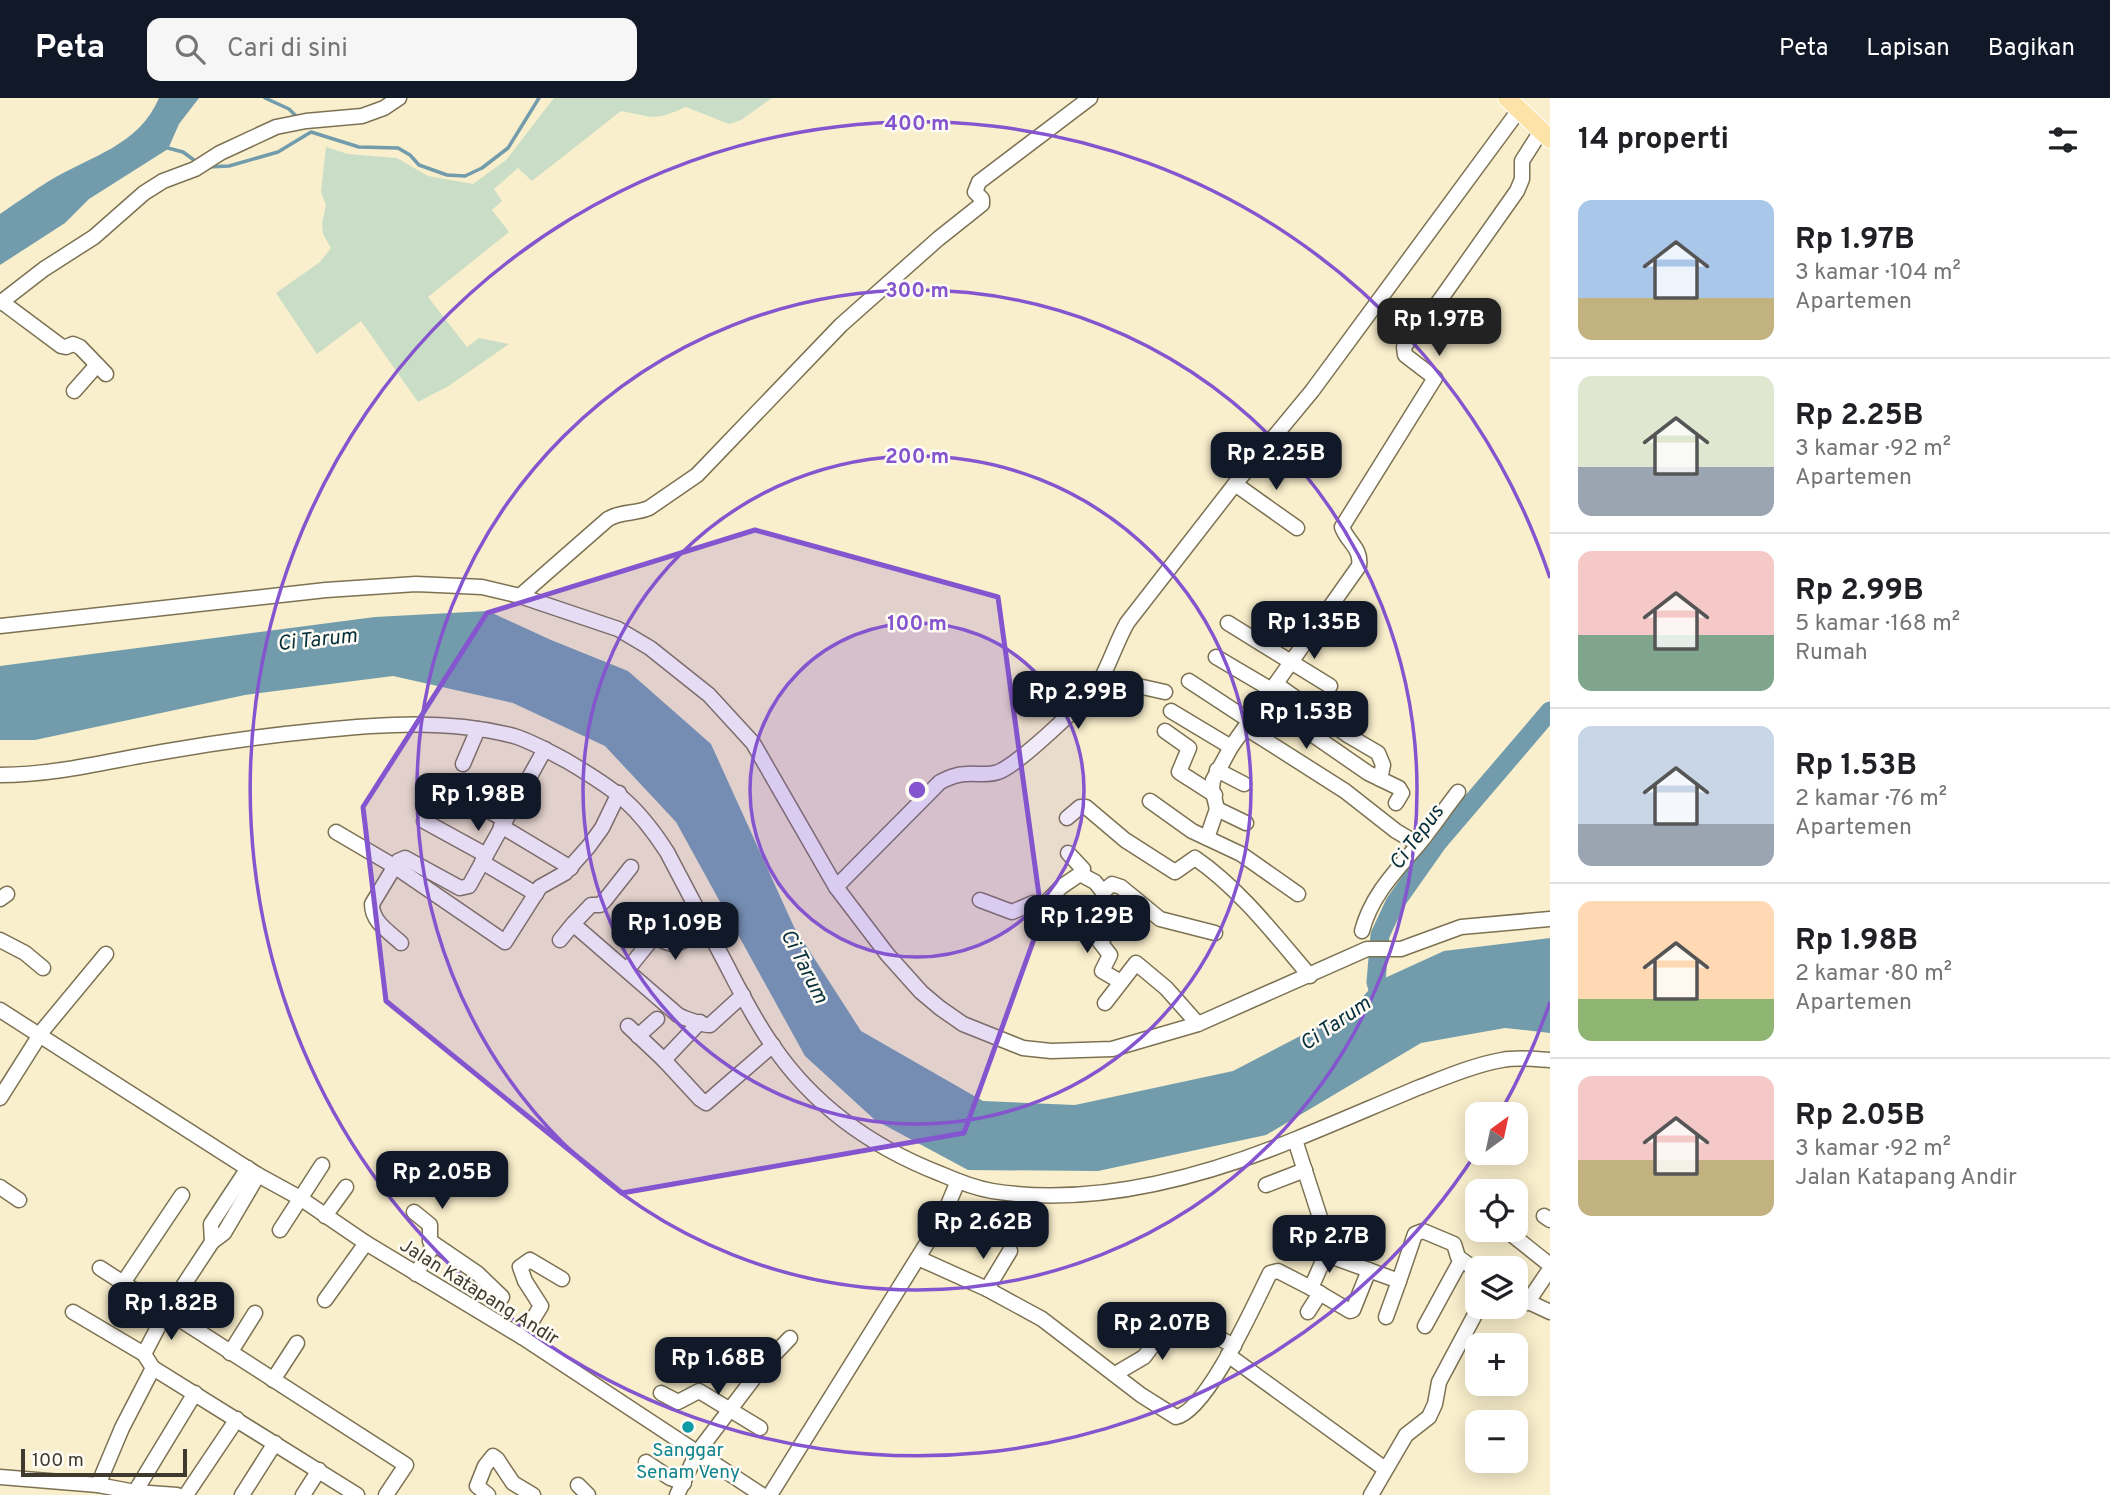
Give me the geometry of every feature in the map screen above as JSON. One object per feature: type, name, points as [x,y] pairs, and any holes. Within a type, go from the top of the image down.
[{"type":"main road","points":[[1513,104],[1545,135]]},
{"type":"street","points":[[74,391],[102,370],[80,347],[73,344],[66,348],[61,346],[1,302],[44,269],[94,237],[144,193],[177,174],[276,127],[362,116],[384,108],[399,98]]},
{"type":"street","points":[[520,596],[608,519],[617,514],[641,512],[697,475],[841,326],[938,239],[982,204],[982,199],[975,192],[979,182],[1090,98]]},
{"type":"street","points":[[836,887],[940,782],[963,774],[1000,772],[1072,713],[1089,695],[1102,678],[1116,642],[1127,623],[1312,390],[1513,104]]},
{"type":"street","points":[[1207,838],[1216,802],[1213,780],[1217,771],[1231,747],[1359,566],[1358,551],[1342,527],[1435,378],[1405,355],[1404,347],[1517,191],[1522,179],[1522,161],[1545,135]]},
{"type":"street","points":[[1235,484],[1297,528]]},
{"type":"street","points":[[0,626],[326,590],[416,584],[482,587],[520,596],[618,629],[650,648],[709,695],[753,743],[836,887],[887,954],[921,992],[963,1024],[1023,1048],[1051,1051],[1112,1049],[1198,1024],[1362,951],[1394,950],[1461,927],[1550,919]]},
{"type":"street","points":[[1227,623],[1330,686]]},
{"type":"street","points":[[1216,657],[1378,753],[1383,765],[1380,779]]},
{"type":"street","points":[[1102,678],[1165,692]]},
{"type":"street","points":[[1189,681],[1345,790],[1395,831],[1418,844]]},
{"type":"street","points":[[1270,691],[1368,773],[1401,790],[1396,803]]},
{"type":"street","points":[[1171,711],[1231,747]]},
{"type":"street","points":[[0,775],[80,768],[247,738],[418,724],[478,729],[516,737],[545,749],[619,793],[652,830],[772,1045],[820,1099],[865,1136],[892,1153],[958,1181],[990,1191],[1083,1194],[1186,1177],[1236,1163],[1451,1075],[1501,1060],[1550,1060]]},
{"type":"street","points":[[463,764],[478,729]]},
{"type":"street","points":[[1165,730],[1189,748],[1179,772],[1246,823]]},
{"type":"street","points":[[401,943],[377,922],[372,910],[372,904],[394,866],[405,858],[452,884],[464,888],[469,886],[545,749]]},
{"type":"street","points":[[1217,771],[1244,784]]},
{"type":"street","points":[[447,787],[570,868]]},
{"type":"street","points":[[1362,931],[1370,909],[1390,876],[1458,792]]},
{"type":"street","points":[[336,832],[394,866],[505,942],[546,882],[559,877],[570,868],[602,828],[619,793]]},
{"type":"street","points":[[1150,801],[1192,831],[1241,854],[1298,894]]},
{"type":"street","points":[[1067,818],[1080,807],[1086,807],[1125,840],[1175,872],[1195,858],[1210,868],[1240,898],[1310,976]]},
{"type":"street","points":[[424,821],[536,894]]},
{"type":"street","points":[[1264,852],[1260,860],[1271,868],[1269,874]]},
{"type":"street","points":[[1042,906],[1061,887],[1080,874],[1082,868],[1068,853]]},
{"type":"street","points":[[560,940],[591,905],[600,905],[605,900],[631,867]]},
{"type":"street","points":[[1080,874],[1095,882],[1102,892],[1112,884],[1121,887],[1160,919],[1215,933]]},
{"type":"street","points":[[980,900],[1012,912],[1033,903],[1042,906],[1061,922],[1087,916],[1115,924],[1100,941],[1110,955],[1102,970],[1121,982]]},
{"type":"street","points":[[573,924],[685,1019],[710,1025],[743,995]]},
{"type":"street","points":[[627,970],[652,939],[677,944],[706,926]]},
{"type":"street","points":[[0,940],[25,953],[43,968]]},
{"type":"street","points":[[0,1098],[39,1035],[106,954]]},
{"type":"street","points":[[1105,1003],[1134,965],[1138,964],[1166,988],[1198,1024]]},
{"type":"street","name":"Jalan Katapang Andir","points":[[0,1010],[253,1172],[300,1198],[366,1243],[522,1337],[762,1495]]},
{"type":"street","points":[[657,1019],[633,1031],[706,1103],[772,1045]]},
{"type":"street","points":[[664,1060],[699,1022]]},
{"type":"street","points":[[1295,1140],[1325,1233],[1325,1254],[1308,1312]]},
{"type":"street","points":[[280,1230],[322,1165]]},
{"type":"street","points":[[1266,1185],[1305,1170]]},
{"type":"street","points":[[144,1354],[166,1312],[212,1242],[224,1233],[253,1172]]},
{"type":"street","points":[[770,1495],[947,1210],[958,1181]]},
{"type":"street","points":[[0,1187],[19,1200]]},
{"type":"street","points":[[326,1216],[346,1187]]},
{"type":"street","points":[[123,1283],[182,1195]]},
{"type":"street","points":[[414,1212],[430,1225],[429,1237],[434,1244],[477,1273],[502,1297]]},
{"type":"street","points":[[1386,1317],[1418,1231],[1454,1244],[1465,1263]]},
{"type":"street","points":[[1520,1242],[1550,1267],[1528,1292]]},
{"type":"street","points":[[325,1300],[366,1243]]},
{"type":"street","points":[[416,1274],[434,1244]]},
{"type":"street","points":[[987,1289],[1010,1251]]},
{"type":"street","points":[[1325,1254],[1399,1281]]},
{"type":"street","points":[[918,1258],[987,1289],[1042,1319],[1175,1417],[1189,1411],[1231,1351],[1272,1271],[1278,1271],[1352,1311],[1369,1270]]},
{"type":"street","points":[[1425,1326],[1461,1260]]},
{"type":"street","points":[[522,1337],[541,1306],[525,1281],[520,1267],[530,1261],[562,1279]]},
{"type":"street","points":[[100,1268],[406,1465],[386,1495]]},
{"type":"street","points":[[1528,1303],[1550,1312]]},
{"type":"street","points":[[72,1312],[144,1354],[153,1368],[357,1495]]},
{"type":"street","points":[[230,1353],[255,1314]]},
{"type":"street","points":[[1115,1374],[1144,1357],[1159,1337],[1180,1317],[1231,1351],[1385,1469]]},
{"type":"street","points":[[1371,1495],[1406,1435],[1429,1417],[1435,1404],[1439,1382],[1473,1319]]},
{"type":"street","points":[[646,1462],[681,1489],[697,1453],[756,1375],[790,1338]]},
{"type":"street","points":[[273,1380],[297,1343]]},
{"type":"street","points":[[723,1349],[756,1375]]},
{"type":"street","points":[[98,1485],[122,1428],[153,1368]]},
{"type":"street","points":[[661,1393],[678,1402],[699,1391],[760,1428]]},
{"type":"street","points":[[135,1492],[195,1393]]},
{"type":"street","points":[[187,1495],[237,1419]]},
{"type":"street","points":[[242,1495],[275,1443]]},
{"type":"street","points":[[488,1495],[477,1486],[485,1466],[493,1456],[513,1483],[533,1495]]},
{"type":"street","points":[[303,1495],[319,1470]]},
{"type":"street","points":[[0,1477],[177,1495]]},
{"type":"highlighted area","points":[[755,530],[998,597],[1042,917],[964,1133],[622,1193],[386,1001],[363,807],[487,613]]},
{"type":"green space","points":[[554,98],[772,98],[741,120],[729,124],[686,107],[653,117],[621,111],[532,181],[518,168],[494,189],[502,201],[492,210],[509,232],[428,297],[467,347],[479,338],[509,344],[447,387],[418,402],[361,321],[317,354],[276,293],[320,262],[331,248],[323,234],[322,223],[326,205],[321,192],[326,147],[348,154],[397,158],[428,176],[473,184],[506,160]]},
{"type":"water","points":[[159,98],[199,98],[179,124],[168,149],[89,199],[65,223],[0,265],[0,214],[49,181],[126,139],[139,128]]},
{"type":"water","name":"Ci Tarum","points":[[488,611],[628,671],[711,744],[794,927],[861,1031],[983,1101],[1075,1105],[1233,1071],[1352,1009],[1376,982],[1444,951],[1550,938],[1550,1033],[1505,1028],[1421,1043],[1266,1135],[1098,1171],[968,1170],[875,1120],[805,1056],[676,822],[605,746],[513,703],[393,676],[245,695],[35,740],[0,740],[0,666],[375,617]]},
{"type":"waterway","points":[[265,98],[289,109],[298,118]]},
{"type":"waterway","points":[[208,167],[229,166],[278,152],[311,132],[359,147],[398,148],[410,155],[419,165],[447,175],[465,176],[482,168],[508,148],[539,98]]},
{"type":"waterway","points":[[164,147],[183,152],[198,163]]},
{"type":"waterway","name":"Ci Tepus","points":[[1383,1008],[1376,982],[1380,935],[1395,903],[1438,842],[1550,711]]},
{"type":"place","name":"Sanggar Senam Veny","points":[[688,1427]]}]
